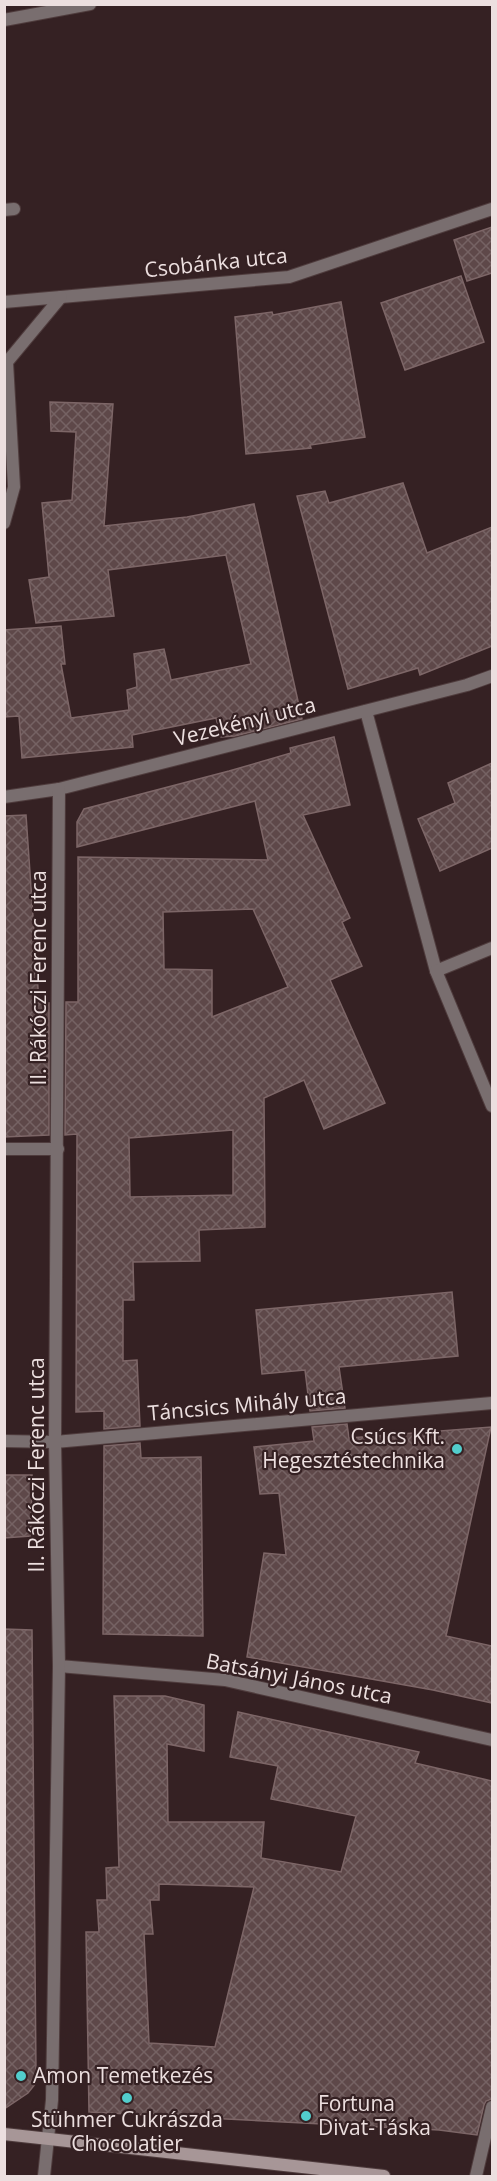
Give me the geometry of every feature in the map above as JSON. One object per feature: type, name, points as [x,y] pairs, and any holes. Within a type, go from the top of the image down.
[{"type":"main road","points":[[4,2134],[384,2176]]},
{"type":"street","points":[[4,20],[90,4]]},
{"type":"street","name":"Csobánka utca","points":[[4,302],[289,277],[492,209]]},
{"type":"street","points":[[4,523],[9,488],[6,361],[61,297]]},
{"type":"street","name":"Vezekényi utca","points":[[4,797],[59,789],[366,711],[492,676]]},
{"type":"street","points":[[366,711],[436,971],[492,1106]]},
{"type":"street","name":"II. Rákóczi Ferenc utca","points":[[44,2176],[52,2100],[59,1666],[55,1442],[59,789]]},
{"type":"street","points":[[436,971],[492,948]]},
{"type":"street","points":[[4,1149],[58,1149]]},
{"type":"street","name":"Táncsics Mihály utca","points":[[4,1441],[55,1442],[492,1403]]},
{"type":"street","name":"Batsányi János utca","points":[[59,1666],[225,1680],[492,1740]]},
{"type":"street","points":[[476,2176],[492,2107]]},
{"type":"building","points":[[492,227],[492,273],[467,281],[454,240]]},
{"type":"building","points":[[461,276],[484,342],[405,370],[381,303]]},
{"type":"building","points":[[341,302],[365,437],[310,445],[311,448],[246,454],[235,317],[272,312],[273,315]]},
{"type":"building","points":[[50,402],[113,404],[104,526],[187,517],[254,504],[302,719],[235,736],[221,737],[216,718],[132,735],[133,747],[22,758],[19,716],[4,717],[4,630],[61,626],[65,664],[61,664],[71,718],[129,710],[127,690],[137,687],[134,654],[164,649],[171,680],[251,664],[226,555],[108,570],[114,616],[36,623],[29,580],[49,577],[42,503],[72,500],[76,432],[51,431]]},
{"type":"building","points":[[403,483],[427,553],[492,527],[492,646],[420,675],[418,668],[348,689],[297,496],[325,491],[329,503]]},
{"type":"building","points":[[334,737],[350,805],[303,815],[350,918],[342,922],[362,966],[330,980],[385,1103],[324,1129],[304,1080],[264,1098],[265,1227],[199,1230],[200,1261],[133,1262],[134,1300],[123,1300],[123,1361],[137,1360],[140,1426],[104,1429],[104,1411],[76,1412],[77,1134],[65,1135],[66,1002],[78,1002],[78,857],[268,860],[255,801],[77,847],[77,822],[84,809],[291,753],[290,748]],"holes":[[[253,909],[288,987],[212,1017],[212,970],[164,969],[163,912]],[[233,1130],[233,1195],[130,1197],[129,1138]]]},
{"type":"building","points":[[492,763],[492,848],[440,871],[418,819],[455,803],[448,783]]},
{"type":"building","points":[[26,815],[39,1003],[49,1003],[49,1135],[4,1137],[4,816]]},
{"type":"building","points":[[452,1292],[458,1356],[339,1367],[345,1408],[310,1411],[305,1370],[262,1374],[256,1310]]},
{"type":"building","points":[[347,1424],[349,1438],[491,1427],[446,1636],[492,1646],[492,1703],[433,1690],[247,1657],[264,1553],[286,1555],[279,1493],[260,1494],[254,1447],[314,1441],[312,1427]]},
{"type":"building","points":[[140,1443],[141,1458],[201,1457],[203,1636],[103,1634],[104,1446]]},
{"type":"building","points":[[4,1475],[32,1475],[31,1536],[4,1538]]},
{"type":"building","points":[[4,1629],[32,1630],[36,2083],[28,2093],[4,2109]]},
{"type":"building","points":[[114,1696],[165,1696],[204,1705],[204,1751],[167,1744],[168,1822],[264,1822],[261,1858],[341,1872],[356,1816],[271,1799],[278,1766],[230,1757],[238,1712],[419,1752],[415,1763],[492,1781],[492,2099],[486,2101],[484,2105],[477,2135],[439,2130],[89,2112],[86,1932],[99,1932],[97,1900],[107,1900],[106,1868],[119,1867]],"holes":[[[159,1884],[254,1887],[215,2047],[149,2043],[144,1934],[153,1934],[150,1900],[159,1900]]]},
{"type":"place","name":"Csúcs Kft. Hegesztéstechnika","points":[[457,1449]]},
{"type":"place","name":"Amon Temetkezés","points":[[21,2076]]},
{"type":"place","name":"Stühmer Cukrászda Chocolatier","points":[[127,2098]]},
{"type":"place","name":"Fortuna Divat-Táska","points":[[306,2116]]}]
